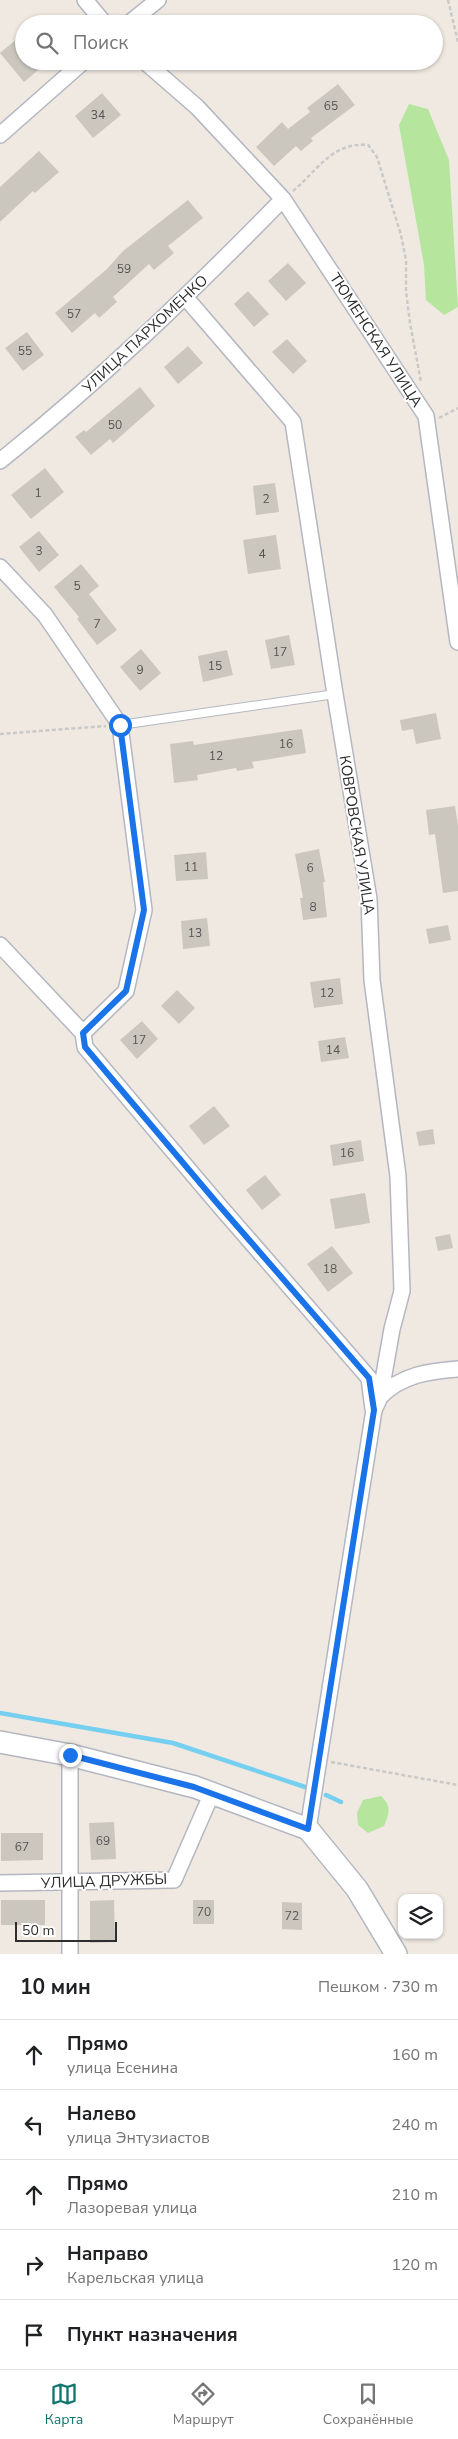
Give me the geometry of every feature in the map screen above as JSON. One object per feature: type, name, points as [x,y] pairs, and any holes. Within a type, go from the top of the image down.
[{"type":"main road","points":[[0,1742],[70,1755],[212,1792],[308,1829],[357,1890],[396,1954]]},
{"type":"street","points":[[85,0],[98,15]]},
{"type":"street","points":[[139,15],[158,0]]},
{"type":"street","points":[[0,135],[74,70]]},
{"type":"street","name":"ТЮМЕНСКАЯ УЛИЦА","points":[[154,70],[197,107],[283,199],[426,416],[458,642]]},
{"type":"street","name":"УЛИЦА ПАРХОМЕНКО","points":[[0,461],[57,415],[186,298],[283,199]]},
{"type":"street","name":"КОВРОВСКАЯ УЛИЦА","points":[[186,298],[293,422],[334,694],[369,899],[372,980],[398,1176],[402,1292],[392,1329],[377,1404],[308,1829]]},
{"type":"street","points":[[0,567],[45,615],[120,725],[144,910],[126,991],[83,1033]]},
{"type":"street","points":[[0,945],[83,1033],[85,1047],[369,1378],[377,1404]]},
{"type":"street","points":[[377,1404],[390,1386],[415,1375],[458,1369]]},
{"type":"street","points":[[70,1755],[70,1954]]},
{"type":"street","name":"УЛИЦА ДРУЖБЫ","points":[[0,1883],[174,1880],[212,1792]]},
{"type":"lane","points":[[120,725],[334,694]]},
{"type":"path","points":[[448,0],[458,42]]},
{"type":"path","points":[[283,199],[337,150],[353,144],[368,145],[377,157],[401,235],[406,260],[410,323],[422,388]]},
{"type":"path","points":[[426,416],[439,418],[458,408]]},
{"type":"path","points":[[0,734],[120,725]]},
{"type":"path","points":[[320,1760],[458,1786]]},
{"type":"green space","points":[[409,104],[428,109],[449,160],[458,307],[444,315],[426,300],[424,265],[399,125]]},
{"type":"green space","points":[[381,1796],[387,1803],[387,1818],[384,1826],[368,1833],[358,1825],[357,1813],[363,1800]]},
{"type":"building","points":[[15,40],[15,70],[38,70],[24,82],[0,53]]},
{"type":"building","points":[[338,84],[355,105],[311,138],[313,141],[301,151],[296,146],[274,166],[256,147],[282,122],[288,129],[310,112],[307,108]]},
{"type":"building","points":[[102,93],[121,115],[93,138],[75,116]]},
{"type":"building","points":[[39,151],[59,172],[35,193],[33,191],[0,222],[0,187]]},
{"type":"building","points":[[188,200],[203,218],[168,246],[174,253],[154,270],[149,264],[113,297],[117,302],[99,318],[95,313],[72,333],[55,313],[107,269],[123,251]]},
{"type":"building","points":[[288,263],[306,283],[286,301],[268,281]]},
{"type":"building","points":[[248,291],[269,314],[254,327],[234,304]]},
{"type":"building","points":[[27,332],[44,355],[23,371],[5,348]]},
{"type":"building","points":[[287,339],[307,361],[293,374],[272,352]]},
{"type":"building","points":[[188,346],[203,363],[178,384],[164,367]]},
{"type":"building","points":[[140,387],[155,406],[113,443],[110,439],[91,455],[75,437],[84,430],[86,432]]},
{"type":"building","points":[[45,468],[64,492],[31,519],[11,495]]},
{"type":"building","points":[[275,483],[279,512],[256,515],[253,486]]},
{"type":"building","points":[[39,531],[59,555],[39,572],[19,547]]},
{"type":"building","points":[[276,535],[281,569],[248,574],[243,540]]},
{"type":"building","points":[[81,564],[99,586],[89,594],[117,630],[97,645],[77,619],[79,617],[54,587]]},
{"type":"building","points":[[289,635],[295,665],[271,669],[265,640]]},
{"type":"building","points":[[141,649],[161,673],[140,691],[120,667]]},
{"type":"building","points":[[227,650],[233,675],[203,682],[198,656]]},
{"type":"building","points":[[436,713],[441,739],[416,744],[413,729],[402,731],[400,720]]},
{"type":"building","points":[[302,729],[306,753],[252,762],[254,768],[237,771],[236,768],[197,775],[198,780],[174,783],[170,744],[193,741],[194,745]]},
{"type":"building","points":[[455,806],[458,825],[458,891],[443,893],[435,834],[429,835],[426,810]]},
{"type":"building","points":[[319,849],[325,882],[323,882],[327,917],[303,920],[300,898],[303,898],[295,854]]},
{"type":"building","points":[[206,852],[208,879],[176,881],[174,855]]},
{"type":"building","points":[[207,918],[210,946],[183,949],[181,921]]},
{"type":"building","points":[[448,925],[451,940],[429,944],[426,929]]},
{"type":"building","points":[[340,978],[343,1004],[314,1008],[310,982]]},
{"type":"building","points":[[177,990],[195,1008],[179,1024],[161,1006]]},
{"type":"building","points":[[142,1021],[158,1039],[137,1059],[120,1040]]},
{"type":"building","points":[[345,1037],[349,1058],[321,1062],[318,1041]]},
{"type":"building","points":[[214,1106],[230,1126],[204,1145],[189,1126]]},
{"type":"building","points":[[433,1129],[435,1144],[419,1146],[416,1132]]},
{"type":"building","points":[[361,1140],[364,1161],[333,1166],[330,1145]]},
{"type":"building","points":[[265,1175],[281,1195],[262,1210],[246,1190]]},
{"type":"building","points":[[365,1193],[370,1223],[335,1229],[330,1199]]},
{"type":"building","points":[[450,1234],[453,1248],[438,1251],[435,1237]]},
{"type":"building","points":[[332,1246],[353,1273],[328,1292],[307,1264]]},
{"type":"building","points":[[114,1822],[116,1859],[91,1860],[89,1823]]},
{"type":"building","points":[[1,1833],[43,1833],[43,1860],[1,1861]]},
{"type":"building","points":[[1,1900],[45,1900],[45,1925],[1,1925]]},
{"type":"building","points":[[114,1900],[115,1942],[90,1943],[90,1901]]},
{"type":"building","points":[[193,1900],[214,1900],[214,1924],[193,1924]]},
{"type":"building","points":[[282,1902],[302,1903],[302,1930],[282,1929]]},
{"type":"waterway","points":[[0,1713],[173,1743],[305,1787]]},
{"type":"waterway","points":[[326,1795],[341,1802]]},
{"type":"route","points":[[70,1755],[212,1792],[308,1829],[374,1410],[369,1378],[85,1047],[83,1033],[126,991],[144,910],[120,725]]}]
